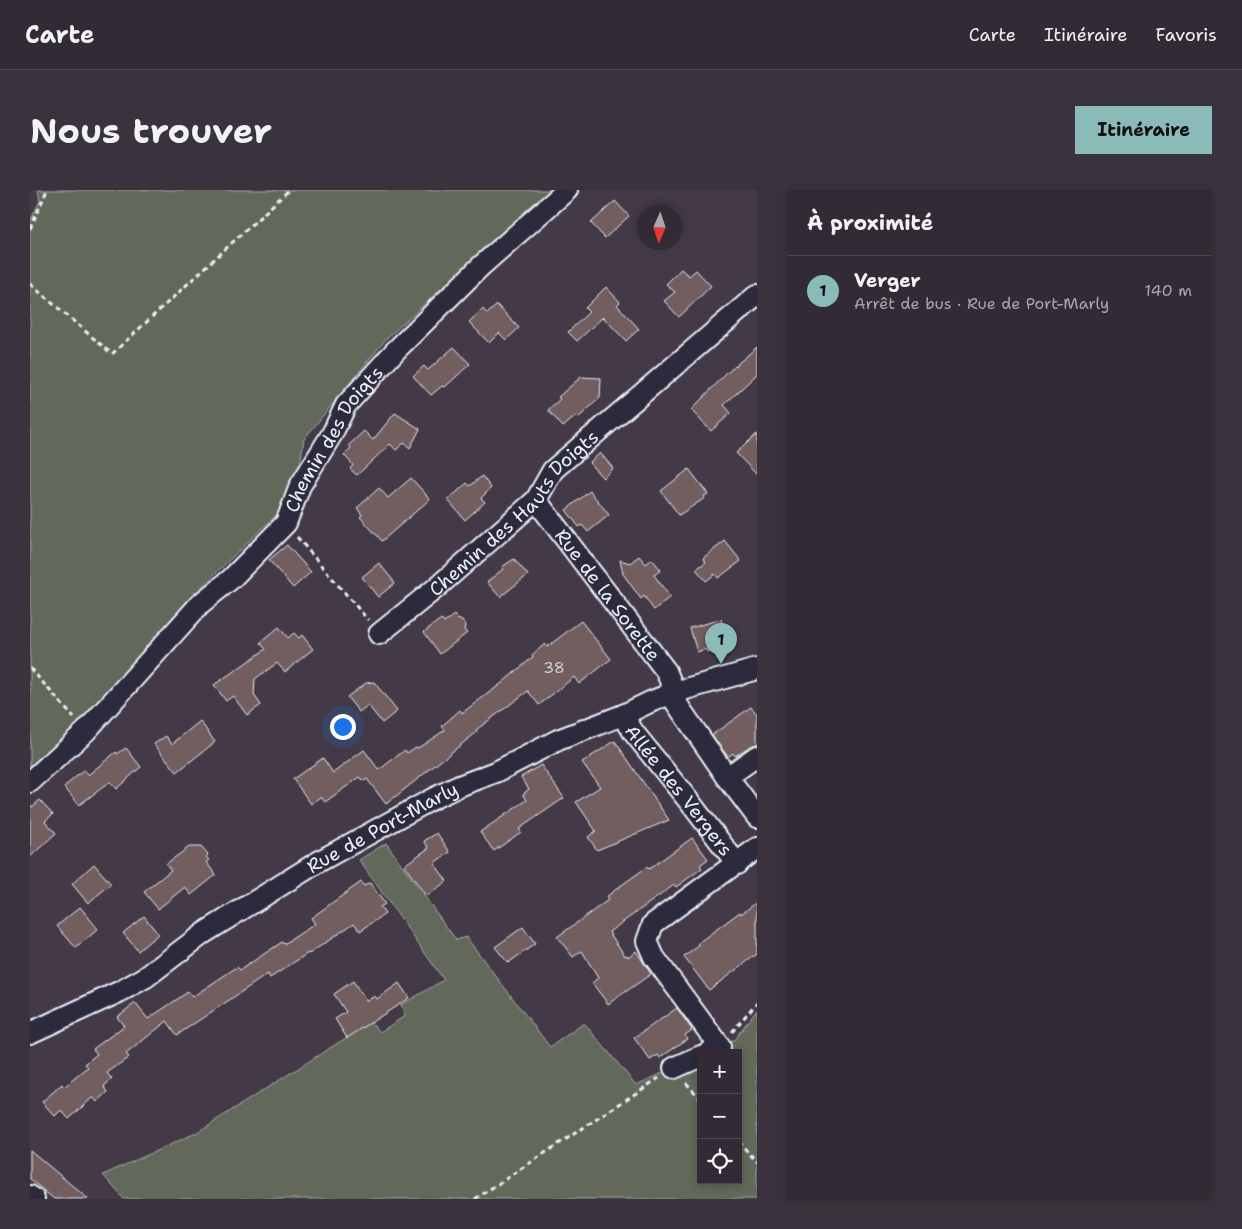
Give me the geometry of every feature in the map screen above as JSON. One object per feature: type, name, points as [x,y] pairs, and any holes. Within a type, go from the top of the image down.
[{"type":"street","name":"Chemin des Doigts","points":[[30,782],[86,731],[200,604],[231,578],[286,524],[300,486],[332,434],[346,405],[396,350],[481,266],[567,190]]},
{"type":"street","name":"Chemin des Hauts Doigts","points":[[379,634],[436,588],[536,500],[553,470],[757,294]]},
{"type":"street","name":"Rue de la Sorette","points":[[536,500],[666,671],[672,693]]},
{"type":"street","name":"Rue de Port-Marly","points":[[30,1033],[146,977],[204,934],[318,862],[434,798],[496,772],[558,740],[623,715],[672,693],[757,668]]},
{"type":"street","points":[[672,693],[727,777],[757,817]]},
{"type":"street","name":"Allée des Vergers","points":[[623,715],[634,733],[737,864]]},
{"type":"street","points":[[727,777],[757,756]]},
{"type":"street","name":"Allée des Vergers","points":[[713,1049],[654,957],[647,941],[653,924],[757,848]]},
{"type":"street","points":[[674,1068],[697,1058]]},
{"type":"street","points":[[30,1196],[34,1199]]},
{"type":"path","points":[[30,229],[47,190]]},
{"type":"path","points":[[30,284],[112,354],[289,190]]},
{"type":"path","points":[[286,524],[379,634]]},
{"type":"path","points":[[30,668],[86,731]]},
{"type":"path","points":[[715,1049],[757,1002]]},
{"type":"path","points":[[474,1199],[674,1068]]},
{"type":"path","points":[[742,1145],[757,1162]]},
{"type":"green space","points":[[38,190],[550,190],[386,339],[304,439],[298,477],[279,512],[187,601],[78,726],[30,768],[30,221],[40,201]]},
{"type":"green space","points":[[386,843],[456,940],[466,937],[550,1047],[584,1023],[636,1085],[697,1058],[697,1184],[742,1184],[742,1049],[715,1049],[734,1040],[757,1009],[757,1199],[124,1199],[103,1175],[196,1133],[371,1022],[380,1032],[405,1016],[401,1005],[444,980],[359,860]]},
{"type":"building","points":[[615,201],[629,216],[605,238],[591,223]]},
{"type":"building","points":[[681,269],[689,276],[696,270],[711,286],[679,317],[664,301],[675,292],[666,284]]},
{"type":"building","points":[[606,287],[620,302],[617,305],[639,329],[626,341],[603,317],[577,341],[568,332],[589,312],[585,308]]},
{"type":"building","points":[[497,305],[519,328],[506,340],[499,333],[489,343],[469,322],[483,309],[487,314]]},
{"type":"building","points":[[454,347],[470,364],[445,387],[442,386],[431,395],[413,376],[424,366],[428,370]]},
{"type":"building","points":[[757,347],[757,374],[724,405],[731,413],[711,431],[691,410],[727,373]]},
{"type":"building","points":[[581,377],[601,378],[600,398],[578,418],[576,416],[563,427],[548,410],[560,399],[558,397]]},
{"type":"building","points":[[395,413],[420,429],[410,448],[404,443],[396,450],[390,444],[357,475],[350,469],[353,465],[344,455],[351,448],[349,445],[364,431],[373,440]]},
{"type":"building","points":[[757,434],[757,475],[736,453]]},
{"type":"building","points":[[600,453],[613,468],[603,478],[589,463]]},
{"type":"building","points":[[689,469],[708,494],[679,515],[661,491]]},
{"type":"building","points":[[482,476],[491,488],[481,498],[485,502],[465,520],[448,500],[467,483],[470,486]]},
{"type":"building","points":[[411,478],[430,499],[382,541],[360,517],[362,515],[357,508],[379,488],[388,498]]},
{"type":"building","points":[[590,491],[609,515],[588,532],[582,525],[579,527],[566,510]]},
{"type":"building","points":[[725,541],[741,561],[718,578],[715,574],[706,581],[696,569],[706,562],[703,558]]},
{"type":"building","points":[[287,545],[311,572],[293,588],[269,560]]},
{"type":"building","points":[[639,556],[646,564],[652,559],[661,570],[654,575],[670,597],[654,610],[644,596],[641,599],[623,574],[620,560],[630,563]]},
{"type":"building","points":[[514,559],[528,575],[500,597],[487,582],[503,569],[502,567]]},
{"type":"building","points":[[379,563],[395,583],[378,597],[362,577]]},
{"type":"building","points":[[454,615],[465,625],[464,630],[467,633],[440,654],[424,632],[441,619],[444,623]]},
{"type":"building","points":[[721,619],[728,643],[707,652],[706,649],[697,652],[690,628]]},
{"type":"building","points":[[581,621],[611,659],[579,684],[574,677],[539,705],[528,691],[476,730],[477,732],[386,804],[367,779],[364,781],[360,777],[325,802],[321,797],[311,804],[293,779],[323,758],[333,773],[364,750],[379,770],[405,750],[407,753],[416,747],[418,748],[445,730],[442,726],[460,710],[462,713],[502,683],[533,657],[532,655],[545,644],[547,647]]},
{"type":"building","points":[[279,627],[288,638],[294,633],[299,638],[302,635],[313,649],[285,672],[277,663],[255,679],[254,695],[261,705],[247,715],[233,696],[226,701],[214,685],[266,649],[260,643]]},
{"type":"building","points":[[374,682],[397,711],[382,723],[368,705],[359,712],[347,697],[366,683]]},
{"type":"building","points":[[751,707],[757,714],[757,744],[750,746],[735,756],[733,753],[728,757],[712,735]]},
{"type":"building","points":[[200,721],[215,742],[177,772],[154,744],[166,736],[172,744]]},
{"type":"building","points":[[615,741],[669,820],[597,850],[588,837],[596,831],[576,802],[600,787],[582,762]]},
{"type":"building","points":[[126,748],[141,767],[116,789],[110,782],[79,805],[64,787],[84,770],[88,775],[116,752],[117,754]]},
{"type":"building","points":[[541,765],[564,798],[519,829],[521,832],[494,851],[480,832],[527,800],[523,794],[529,789],[521,777]]},
{"type":"building","points":[[40,800],[53,814],[45,821],[56,833],[30,857],[30,804],[32,807]]},
{"type":"building","points":[[437,833],[450,852],[434,863],[447,881],[426,896],[404,865],[429,848],[424,841]]},
{"type":"building","points":[[692,838],[708,859],[700,865],[702,868],[676,887],[674,885],[609,932],[625,956],[627,955],[628,957],[636,951],[651,974],[608,1004],[592,983],[598,978],[582,951],[573,957],[557,937],[608,900],[606,897],[619,887],[647,867],[649,869]]},
{"type":"building","points":[[189,847],[201,847],[208,855],[206,857],[209,860],[206,862],[216,875],[191,895],[185,887],[158,909],[144,892],[171,870],[166,864]]},
{"type":"building","points":[[94,864],[111,884],[88,903],[72,884]]},
{"type":"building","points":[[361,882],[364,886],[370,883],[385,904],[380,907],[385,914],[360,931],[354,923],[270,978],[268,974],[177,1035],[167,1021],[126,1054],[129,1057],[107,1073],[112,1079],[104,1086],[108,1092],[97,1102],[93,1097],[69,1119],[61,1110],[55,1116],[42,1102],[62,1084],[64,1087],[88,1067],[85,1064],[97,1054],[93,1049],[124,1026],[117,1017],[135,1003],[148,1019],[188,992],[192,997],[237,967],[240,970],[282,942],[284,944],[315,924],[311,918]]},
{"type":"building","points":[[757,902],[757,954],[709,990],[684,957],[700,945],[698,943]]},
{"type":"building","points":[[80,907],[98,929],[76,948],[57,926]]},
{"type":"building","points":[[144,916],[158,934],[138,951],[123,933]]},
{"type":"building","points":[[523,927],[535,944],[508,963],[495,947]]},
{"type":"building","points":[[353,981],[366,1001],[375,996],[377,999],[399,983],[409,998],[347,1038],[335,1019],[346,1012],[334,994]]},
{"type":"building","points":[[677,1008],[692,1030],[685,1035],[687,1039],[660,1058],[658,1055],[650,1060],[634,1038]]},
{"type":"building","points":[[30,1150],[88,1199],[54,1199],[30,1179]]},
{"type":"place","name":"Verger","points":[[721,664]]}]
